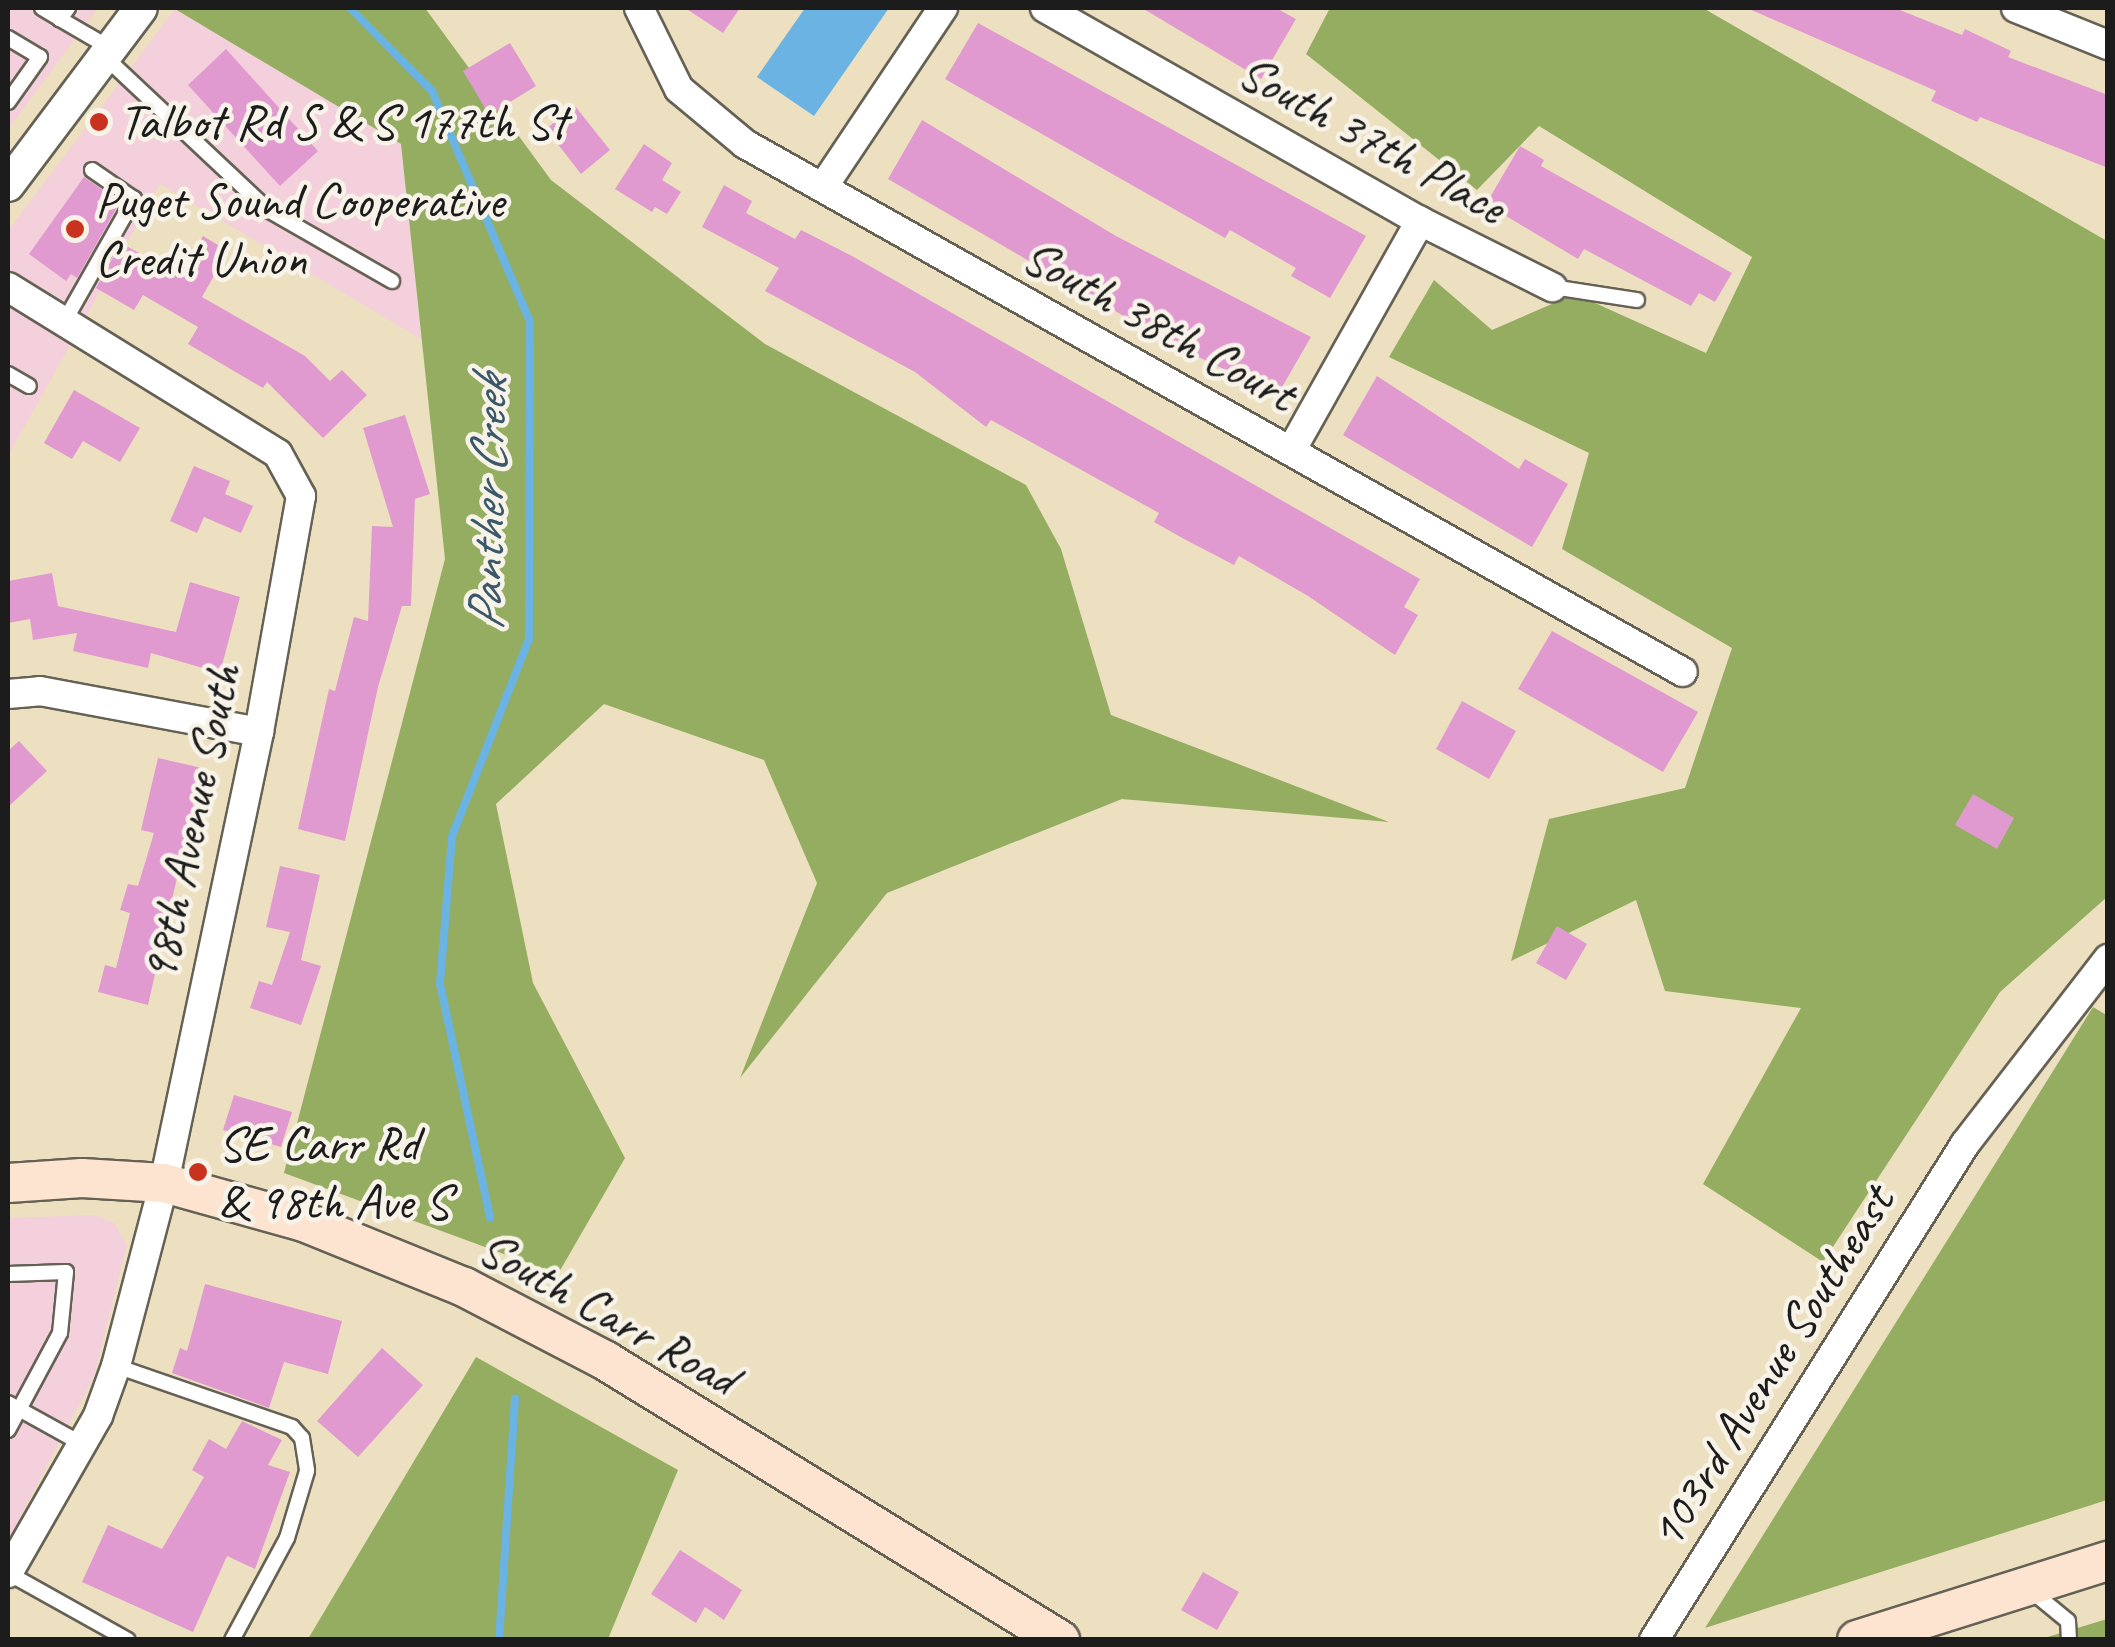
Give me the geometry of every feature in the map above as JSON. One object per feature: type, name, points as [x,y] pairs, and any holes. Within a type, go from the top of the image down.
[{"type":"main road","name":"South Carr Road","points":[[8,1182],[164,1183],[304,1222],[531,1319],[1060,1640]]},
{"type":"main road","points":[[1857,1640],[2108,1561]]},
{"type":"street","points":[[8,185],[141,8]]},
{"type":"street","name":"South 38th Court","points":[[640,8],[658,55],[699,108],[824,188],[1683,672]]},
{"type":"street","points":[[824,188],[943,8]]},
{"type":"street","name":"South 37th Place","points":[[1045,8],[1420,221],[1552,286]]},
{"type":"street","points":[[2016,8],[2108,45]]},
{"type":"street","points":[[1291,451],[1420,221]]},
{"type":"street","points":[[8,288],[64,322]]},
{"type":"street","name":"98th Avenue South","points":[[8,1573],[82,1444],[116,1366],[164,1183],[260,732],[301,496],[278,454],[64,322]]},
{"type":"street","points":[[8,694],[40,691],[260,732]]},
{"type":"street","name":"103rd Avenue Southeast","points":[[1654,1640],[1966,1144],[2108,959]]},
{"type":"lane","points":[[42,8],[64,13],[108,52],[268,210],[392,281]]},
{"type":"lane","points":[[8,38],[40,57],[8,102]]},
{"type":"lane","points":[[64,322],[134,199],[92,170]]},
{"type":"lane","points":[[1552,286],[1638,300]]},
{"type":"lane","points":[[8,374],[28,386]]},
{"type":"lane","points":[[8,1274],[66,1272],[60,1333],[14,1406],[8,1430]]},
{"type":"lane","points":[[116,1366],[292,1427],[302,1438],[307,1472],[287,1538],[232,1640]]},
{"type":"lane","points":[[14,1406],[82,1444]]},
{"type":"lane","points":[[8,1573],[128,1640]]},
{"type":"lane","points":[[2024,1585],[2068,1620],[2069,1640]]},
{"type":"shaded area","points":[[8,8],[98,8],[8,129]]},
{"type":"shaded area","points":[[175,9],[401,144],[421,339],[160,184],[8,456],[8,231]]},
{"type":"shaded area","points":[[94,1215],[114,1223],[127,1245],[94,1376],[8,1540],[8,1218]]},
{"type":"green space","points":[[425,8],[551,180],[765,344],[1026,485],[1061,549],[1111,715],[1389,822],[1122,799],[887,893],[740,1078],[817,883],[764,760],[604,704],[496,804],[533,983],[625,1158],[558,1274],[284,1173],[445,559],[401,144],[175,9]]},
{"type":"green space","points":[[1330,8],[1703,8],[2107,241],[2107,897],[2000,992],[1823,1262],[1703,1184],[1801,1008],[1665,991],[1636,900],[1511,961],[1549,819],[1685,788],[1732,648],[1562,549],[1589,453],[1389,357],[1434,280],[1492,330],[1575,294],[1706,353],[1752,257],[1539,126],[1477,190],[1306,54]]},
{"type":"green space","points":[[2093,1007],[2108,1016],[2107,1500],[1705,1628]]},
{"type":"green space","points":[[476,1357],[678,1470],[608,1639],[308,1639]]},
{"type":"green space","points":[[2107,1619],[2107,1639],[2041,1639]]},
{"type":"water","points":[[805,8],[889,8],[814,116],[757,77]]},
{"type":"building","points":[[685,8],[740,8],[723,33]]},
{"type":"building","points":[[1142,8],[1276,8],[1296,19],[1261,79]]},
{"type":"building","points":[[1747,8],[1895,8],[1962,35],[1965,29],[2011,51],[2008,57],[2108,95],[2108,168],[1980,117],[1977,122],[1931,101],[1936,91]]},
{"type":"building","points":[[978,23],[1366,236],[1330,298],[1291,276],[1296,268],[1230,230],[1225,238],[945,79]]},
{"type":"building","points":[[510,43],[536,86],[489,115],[463,71]]},
{"type":"building","points":[[226,49],[318,151],[280,186],[188,85]]},
{"type":"building","points":[[575,106],[610,150],[581,174],[546,129]]},
{"type":"building","points":[[922,120],[1116,236],[1311,337],[1278,394],[1231,366],[1228,371],[1177,347],[888,179]]},
{"type":"building","points":[[644,144],[672,163],[662,180],[681,192],[667,214],[655,207],[652,212],[615,189]]},
{"type":"building","points":[[1520,146],[1544,160],[1541,166],[1732,273],[1715,302],[1699,293],[1691,306],[1584,249],[1578,259],[1486,204]]},
{"type":"building","name":"Puget Sound Cooperative Credit Union","points":[[84,177],[120,202],[77,278],[71,274],[66,281],[29,254]]},
{"type":"building","points":[[724,185],[752,201],[746,213],[795,239],[801,230],[852,256],[1420,579],[1404,607],[1418,615],[1395,655],[1308,596],[1239,556],[1234,565],[1184,539],[1154,522],[1159,513],[991,420],[986,427],[915,372],[765,291],[779,268],[702,227]]},
{"type":"building","points":[[203,236],[228,251],[202,297],[305,356],[330,381],[342,370],[367,395],[323,438],[267,382],[263,388],[188,344],[198,327],[143,295],[134,310],[96,288],[121,243],[180,276]]},
{"type":"building","points":[[1377,376],[1519,469],[1525,459],[1568,484],[1532,547],[1343,435]]},
{"type":"building","points":[[74,390],[140,428],[120,462],[83,441],[72,459],[44,443]]},
{"type":"building","points":[[405,415],[430,494],[415,499],[411,606],[402,606],[378,687],[345,841],[298,829],[329,689],[335,691],[354,617],[368,621],[372,526],[393,527],[363,428]]},
{"type":"building","points":[[194,466],[230,481],[225,494],[253,506],[241,533],[204,517],[197,533],[170,521]]},
{"type":"building","points":[[52,573],[58,606],[176,632],[190,582],[240,597],[220,673],[151,653],[148,668],[73,651],[77,633],[33,640],[30,619],[8,623],[8,581]]},
{"type":"building","points":[[1552,631],[1698,712],[1663,772],[1518,689]]},
{"type":"building","points":[[1462,701],[1516,731],[1489,779],[1436,749]]},
{"type":"building","points":[[19,741],[47,771],[8,807],[8,751]]},
{"type":"building","points":[[158,758],[202,768],[148,1005],[98,992],[105,965],[116,968],[130,913],[120,910],[128,884],[138,886],[154,833],[141,830]]},
{"type":"building","points":[[1973,794],[2014,818],[1997,849],[1955,825]]},
{"type":"building","points":[[280,866],[320,875],[301,960],[321,966],[301,1025],[250,1008],[259,981],[272,985],[290,932],[266,927]]},
{"type":"building","points":[[1557,926],[1587,944],[1566,980],[1536,963]]},
{"type":"building","points":[[234,1095],[292,1112],[281,1147],[223,1130]]},
{"type":"building","points":[[205,1284],[342,1321],[328,1374],[284,1362],[269,1408],[172,1373],[180,1348],[187,1351]]},
{"type":"building","points":[[382,1348],[423,1385],[358,1457],[317,1421]]},
{"type":"building","points":[[242,1421],[282,1440],[268,1465],[290,1472],[255,1569],[227,1556],[193,1632],[82,1582],[108,1525],[162,1549],[204,1477],[192,1470],[209,1439],[226,1449]]},
{"type":"building","points":[[680,1550],[742,1590],[724,1620],[705,1607],[696,1623],[651,1594]]},
{"type":"building","points":[[1203,1572],[1239,1592],[1217,1630],[1181,1610]]},
{"type":"waterway","name":"Panther Creek","points":[[350,8],[432,91],[530,322],[529,639],[452,837],[440,984],[490,1218]]},
{"type":"waterway","name":"Panther Creek","points":[[499,1640],[515,1399]]},
{"type":"place","name":"Talbot Rd S & S 177th St","points":[[99,122]]},
{"type":"place","name":"Puget Sound Cooperative Credit Union","points":[[75,229]]},
{"type":"place","name":"SE Carr Rd & 98th Ave S","points":[[198,1172]]}]
